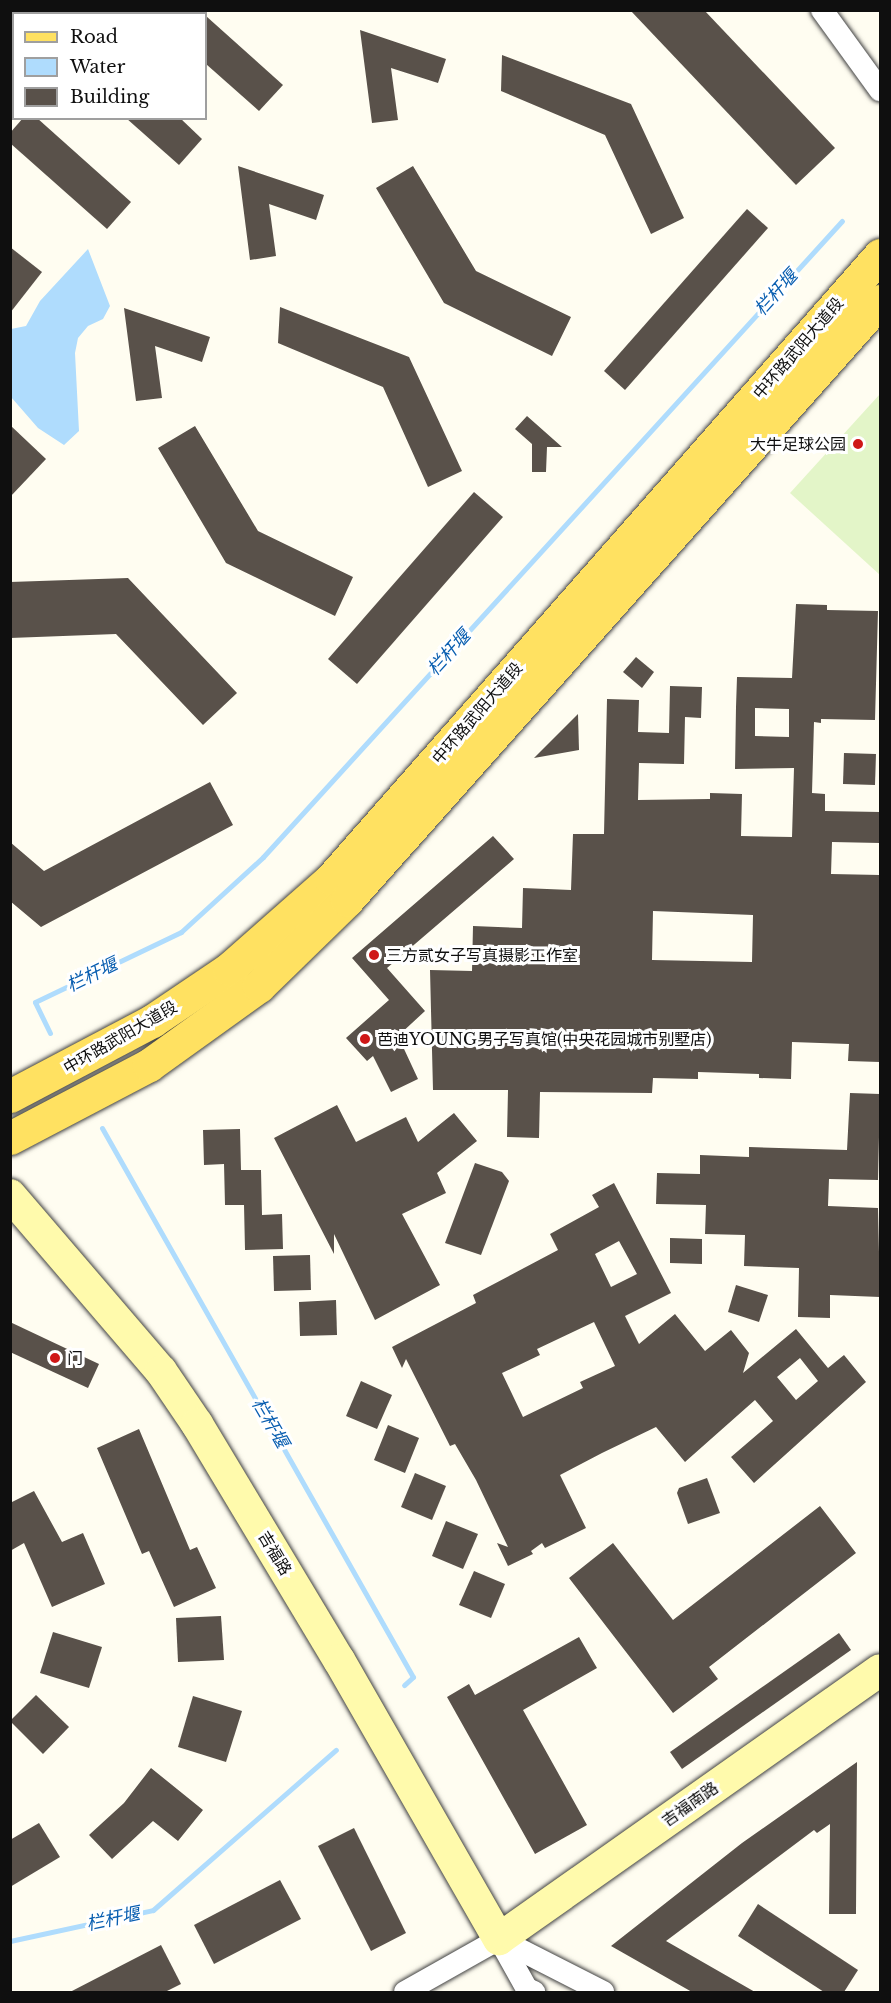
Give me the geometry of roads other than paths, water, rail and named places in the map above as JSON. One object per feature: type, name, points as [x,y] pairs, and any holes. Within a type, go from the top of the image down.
[{"type":"main road","name":"中环路武阳大道段","points":[[10,1096],[93,1055],[210,982],[331,879],[880,255]]},
{"type":"main road","name":"中环路武阳大道段","points":[[10,1138],[149,1065],[267,978],[347,900],[880,301]]},
{"type":"street","points":[[822,10],[880,90]]},
{"type":"street","name":"吉福路","points":[[10,1194],[161,1371],[197,1424],[339,1660],[499,1939]]},
{"type":"street","name":"吉福南路","points":[[499,1939],[880,1670]]},
{"type":"street","points":[[405,1992],[499,1939]]},
{"type":"street","points":[[499,1939],[527,1989],[534,1992]]},
{"type":"street","points":[[499,1939],[603,1992]]},
{"type":"water","points":[[88,249],[110,306],[103,319],[88,326],[78,338],[75,353],[79,431],[64,445],[38,428],[11,397],[11,329],[26,326],[40,301]]},
{"type":"waterway","name":"栏杆堰","points":[[50,1033],[35,1002],[181,932],[263,857],[842,221]]},
{"type":"waterway","name":"栏杆堰","points":[[102,1128],[413,1677],[404,1685]]},
{"type":"waterway","name":"栏杆堰","points":[[10,1941],[153,1910],[336,1750]]},
{"type":"place","name":"大牛足球公园","points":[[858,444]]},
{"type":"place","name":"三方贰女子写真摄影工作室","points":[[374,955]]},
{"type":"place","name":"芭迪YOUNG男子写真馆(中央花园城市别墅店)","points":[[365,1039]]},
{"type":"place","name":"门","points":[[55,1358]]}]
